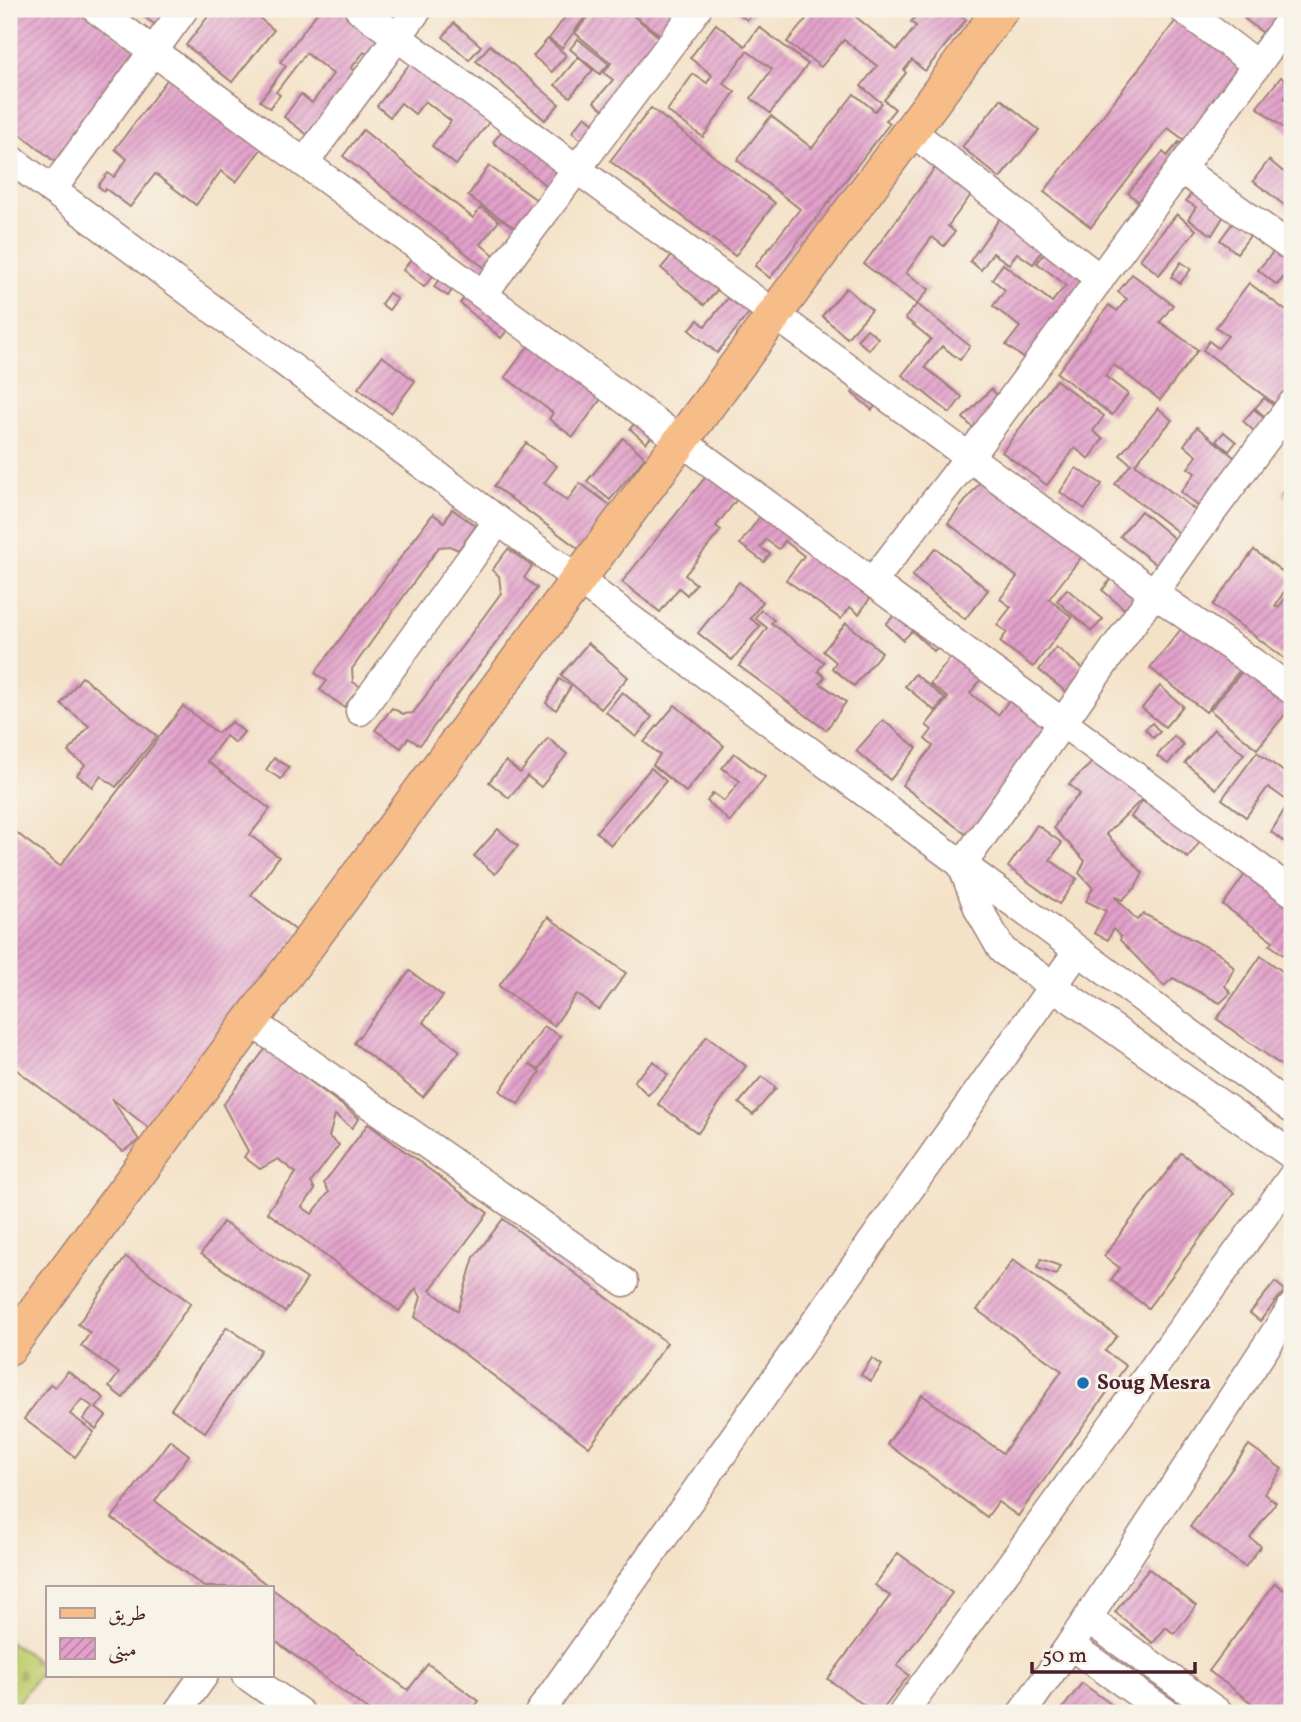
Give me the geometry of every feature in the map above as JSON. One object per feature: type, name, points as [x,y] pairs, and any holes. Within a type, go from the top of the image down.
[{"type":"main road","points":[[9,1347],[575,579],[775,314],[910,130],[990,13]]},
{"type":"street","points":[[96,9],[1064,721],[1292,892]]},
{"type":"street","points":[[52,190],[184,9]]},
{"type":"street","points":[[359,9],[1154,593],[1292,690]]},
{"type":"street","points":[[304,163],[418,9]]},
{"type":"street","points":[[483,295],[696,9]]},
{"type":"street","points":[[1184,9],[1257,65]]},
{"type":"street","points":[[873,581],[970,457],[1292,17]]},
{"type":"street","points":[[910,130],[1100,279]]},
{"type":"street","points":[[9,158],[1292,1109]]},
{"type":"street","points":[[1181,169],[1292,248]]},
{"type":"street","points":[[962,865],[1154,593],[1292,404]]},
{"type":"street","points":[[359,711],[498,521]]},
{"type":"street","points":[[962,865],[979,910],[1002,950],[1292,1155]]},
{"type":"street","points":[[540,1713],[1077,951]]},
{"type":"street","points":[[250,1021],[624,1282]]},
{"type":"street","points":[[903,1713],[1292,1177]]},
{"type":"street","points":[[1021,1713],[1088,1619],[1292,1307]]},
{"type":"street","points":[[1088,1619],[1219,1713]]},
{"type":"street","points":[[1070,1645],[1166,1713]]},
{"type":"street","points":[[177,1713],[203,1676]]},
{"type":"street","points":[[247,1676],[300,1713]]},
{"type":"green space","points":[[9,1641],[45,1666],[11,1713],[9,1713]]},
{"type":"building","points":[[19,9],[82,9],[144,57],[59,165],[9,125],[9,21]]},
{"type":"building","points":[[134,9],[177,9],[161,29]]},
{"type":"building","points":[[214,9],[265,9],[258,17],[274,30],[232,82],[186,45]]},
{"type":"building","points":[[320,9],[357,9],[387,31],[369,55],[364,52],[351,68],[357,72],[309,136],[284,117],[301,94],[312,103],[333,74],[306,53],[276,92],[280,95],[270,108],[260,101],[286,66],[280,62]]},
{"type":"building","points":[[571,9],[591,9],[562,48],[549,39]]},
{"type":"building","points":[[594,9],[605,18],[612,9],[682,9],[662,36],[630,13],[669,45],[615,120],[594,102],[613,80],[604,73],[611,63],[575,33]]},
{"type":"building","points":[[732,9],[757,9],[747,20]]},
{"type":"building","points":[[814,9],[846,9],[897,50],[916,26],[911,22],[921,9],[953,9],[966,20],[925,71],[912,60],[904,70],[906,73],[884,100],[895,109],[886,120],[890,123],[770,278],[755,266],[800,209],[737,160],[771,116],[812,148],[854,94],[875,111],[882,103],[861,86],[877,66],[844,40],[821,67],[787,42]]},
{"type":"building","points":[[1253,9],[1292,9],[1271,39],[1245,19]]},
{"type":"building","points":[[1181,14],[1254,71],[1195,148],[1168,128],[1091,227],[1044,192]]},
{"type":"building","points":[[454,23],[481,46],[469,60],[443,37]]},
{"type":"building","points":[[716,24],[745,46],[759,27],[808,64],[770,113],[751,98],[772,69],[747,51],[723,83],[735,92],[703,137],[667,111],[693,74],[707,83],[712,75],[690,58]]},
{"type":"building","points":[[548,39],[566,55],[552,72],[533,56]]},
{"type":"building","points":[[578,39],[609,64],[600,74],[570,49]]},
{"type":"building","points":[[490,45],[559,104],[545,120],[476,61]]},
{"type":"building","points":[[419,52],[496,113],[456,165],[432,146],[451,121],[425,101],[415,114],[401,103],[390,117],[377,106]]},
{"type":"building","points":[[578,57],[593,70],[570,97],[555,85]]},
{"type":"building","points":[[176,68],[269,139],[236,182],[221,171],[196,205],[155,174],[130,207],[98,186],[108,173],[114,177],[127,159],[115,149]]},
{"type":"building","points":[[1281,77],[1292,86],[1284,99],[1292,106],[1292,135],[1257,107]]},
{"type":"building","points":[[1001,99],[1039,130],[1000,178],[962,147]]},
{"type":"building","points":[[651,108],[775,203],[735,256],[610,161]]},
{"type":"building","points":[[585,116],[604,132],[591,148],[572,132]]},
{"type":"building","points":[[511,120],[573,172],[556,194],[493,142]]},
{"type":"building","points":[[363,130],[473,218],[481,207],[499,221],[480,244],[506,264],[496,277],[343,156]]},
{"type":"building","points":[[1179,142],[1192,153],[1146,208],[1128,193],[1163,152],[1167,156]]},
{"type":"building","points":[[943,157],[979,184],[948,226],[955,232],[944,246],[932,237],[906,273],[929,289],[917,304],[864,264]]},
{"type":"building","points":[[1269,160],[1292,179],[1292,211],[1253,181]]},
{"type":"building","points":[[489,166],[548,208],[528,237],[468,196]]},
{"type":"building","points":[[1196,187],[1227,211],[1212,235],[1188,219],[1196,207],[1186,201]]},
{"type":"building","points":[[1007,208],[1051,238],[1033,264],[1017,253],[1009,264],[993,253],[981,270],[970,261]]},
{"type":"building","points":[[1177,214],[1196,230],[1159,275],[1140,259]]},
{"type":"building","points":[[1238,216],[1255,229],[1237,253],[1220,240]]},
{"type":"building","points":[[1054,240],[1102,277],[1034,366],[1006,345],[1020,327],[993,306],[1005,290],[992,279],[1003,264],[1052,302],[1066,285],[1037,263]]},
{"type":"building","points":[[682,244],[725,281],[704,305],[661,268]]},
{"type":"building","points":[[1279,245],[1292,256],[1292,276],[1288,272],[1277,285],[1258,270]]},
{"type":"building","points":[[419,249],[440,267],[424,287],[403,270]]},
{"type":"building","points":[[1181,262],[1191,269],[1180,283],[1171,277]]},
{"type":"building","points":[[445,270],[459,279],[448,296],[434,287]]},
{"type":"building","points":[[1132,274],[1173,305],[1160,322],[1198,350],[1160,400],[1114,365],[1105,376],[1128,394],[1112,415],[1057,373],[1109,305],[1117,311],[1127,299],[1118,292]]},
{"type":"building","points":[[1249,283],[1289,313],[1292,308],[1292,389],[1279,407],[1203,350],[1209,341],[1218,348],[1228,336],[1216,327]]},
{"type":"building","points":[[474,286],[515,321],[501,338],[460,303]]},
{"type":"building","points":[[737,287],[757,303],[717,353],[689,330],[698,320],[705,326]]},
{"type":"building","points":[[846,288],[872,310],[847,338],[822,316]]},
{"type":"building","points":[[389,293],[397,299],[389,310],[381,304]]},
{"type":"building","points":[[917,304],[970,346],[960,360],[942,346],[925,367],[962,397],[950,413],[902,375],[931,339],[905,318]]},
{"type":"building","points":[[867,329],[878,338],[869,350],[857,340]]},
{"type":"building","points":[[536,336],[609,388],[573,437],[549,419],[553,413],[505,377]]},
{"type":"building","points":[[382,356],[415,381],[391,413],[358,388]]},
{"type":"building","points":[[864,380],[883,396],[872,410],[852,393]]},
{"type":"building","points":[[1056,380],[1104,416],[1093,431],[1103,439],[1089,459],[1075,448],[1047,485],[1002,452]]},
{"type":"building","points":[[991,389],[1005,403],[977,432],[963,418]]},
{"type":"building","points":[[1264,398],[1274,406],[1265,417],[1255,408]]},
{"type":"building","points":[[1158,408],[1172,420],[1135,464],[1204,517],[1187,539],[1115,484],[1131,464],[1120,455]]},
{"type":"building","points":[[1254,409],[1267,421],[1256,433],[1243,421]]},
{"type":"building","points":[[643,413],[660,427],[646,443],[630,429]]},
{"type":"building","points":[[1197,427],[1240,462],[1202,509],[1181,492],[1195,473],[1188,468],[1197,456],[1184,445]]},
{"type":"building","points":[[1224,432],[1236,442],[1229,451],[1216,441]]},
{"type":"building","points":[[623,438],[645,457],[610,500],[587,481]]},
{"type":"building","points":[[526,443],[557,466],[544,483],[567,501],[580,483],[615,509],[583,552],[494,486]]},
{"type":"building","points":[[715,465],[745,489],[716,526],[721,530],[685,575],[696,584],[687,595],[679,588],[660,612],[622,582]]},
{"type":"building","points":[[1076,468],[1102,484],[1085,509],[1060,492]]},
{"type":"building","points":[[989,471],[1089,547],[1049,599],[1072,617],[1033,667],[1000,642],[1007,632],[997,625],[1011,607],[1000,599],[1017,577],[948,523]]},
{"type":"building","points":[[1292,480],[1292,502],[1282,494]]},
{"type":"building","points":[[769,504],[880,584],[859,614],[850,607],[841,619],[786,580],[804,556],[785,541],[779,549],[766,540],[760,547],[770,554],[764,562],[740,544]]},
{"type":"building","points":[[452,509],[476,526],[458,550],[450,546],[439,547],[352,669],[353,682],[361,687],[344,707],[320,690],[327,681],[315,673],[433,514],[444,522]]},
{"type":"building","points":[[1141,511],[1182,545],[1162,569],[1120,536]]},
{"type":"building","points":[[936,548],[988,590],[965,619],[912,576]]},
{"type":"building","points":[[508,549],[532,566],[524,578],[537,588],[420,745],[408,738],[401,748],[375,730],[392,708],[403,714],[413,713],[501,593],[499,576],[492,570]]},
{"type":"building","points":[[1254,550],[1292,579],[1275,606],[1278,608],[1292,589],[1292,664],[1213,605]]},
{"type":"building","points":[[1121,568],[1147,590],[1128,612],[1102,590]]},
{"type":"building","points":[[739,582],[763,602],[750,618],[760,626],[732,660],[698,633]]},
{"type":"building","points":[[1067,589],[1103,619],[1092,631],[1057,601]]},
{"type":"building","points":[[906,603],[945,639],[934,651],[912,631],[903,640],[886,624]]},
{"type":"building","points":[[761,610],[774,620],[771,623],[824,662],[818,671],[825,677],[820,683],[846,702],[826,730],[739,666],[767,628],[755,618]]},
{"type":"building","points":[[1190,618],[1246,663],[1206,712],[1150,668]]},
{"type":"building","points":[[846,623],[882,652],[854,686],[832,668],[836,662],[823,651]]},
{"type":"building","points":[[588,643],[628,677],[601,709],[561,675]]},
{"type":"building","points":[[960,646],[989,669],[970,693],[998,715],[1010,699],[1058,719],[968,836],[902,785],[933,746],[925,739],[932,730],[926,725],[948,698],[930,684]]},
{"type":"building","points":[[1056,647],[1088,673],[1070,695],[1039,670]]},
{"type":"building","points":[[1249,663],[1292,699],[1292,706],[1257,749],[1210,710]]},
{"type":"building","points":[[915,674],[945,699],[935,711],[905,686]]},
{"type":"building","points":[[82,677],[157,736],[116,787],[101,776],[92,787],[77,775],[85,765],[68,752],[89,726],[61,704]]},
{"type":"building","points":[[559,679],[571,686],[556,710],[546,703]]},
{"type":"building","points":[[1160,686],[1183,706],[1165,727],[1142,708]]},
{"type":"building","points":[[622,692],[652,717],[636,737],[606,712]]},
{"type":"building","points":[[675,705],[724,746],[686,792],[653,765],[660,755],[644,742]]},
{"type":"building","points":[[183,706],[217,733],[232,722],[244,732],[235,743],[226,736],[207,761],[270,809],[250,835],[279,857],[251,895],[299,933],[150,1129],[111,1098],[139,1140],[123,1151],[9,1064],[9,827],[60,866]]},
{"type":"building","points":[[883,720],[917,748],[890,780],[856,751]]},
{"type":"building","points":[[1152,723],[1160,732],[1153,738],[1145,729]]},
{"type":"building","points":[[1214,729],[1244,754],[1216,789],[1185,763]]},
{"type":"building","points":[[1174,736],[1184,745],[1168,764],[1157,756]]},
{"type":"building","points":[[548,738],[567,754],[541,787],[527,776],[509,798],[489,782],[506,761],[520,773]]},
{"type":"building","points":[[1257,752],[1292,778],[1292,847],[1271,832],[1289,802],[1268,787],[1246,817],[1222,799]]},
{"type":"building","points":[[734,753],[765,777],[730,822],[707,801],[713,793],[724,801],[740,781],[722,768]]},
{"type":"building","points":[[1101,754],[1158,784],[1106,834],[1143,873],[1135,888],[1122,900],[1114,896],[1137,920],[1144,914],[1222,955],[1234,968],[1225,986],[1231,993],[1220,1003],[1173,978],[1164,986],[1120,940],[1121,937],[1113,929],[1108,940],[1094,933],[1106,911],[1086,901],[1093,888],[1079,873],[1085,861],[1054,828],[1064,810],[1080,794],[1069,784]]},
{"type":"building","points":[[274,758],[289,767],[281,779],[266,770]]},
{"type":"building","points":[[651,768],[666,781],[611,845],[596,832]]},
{"type":"building","points":[[1160,792],[1210,828],[1188,858],[1131,817],[1142,801],[1150,806]]},
{"type":"building","points":[[1037,825],[1062,843],[1050,860],[1077,879],[1059,904],[1008,867]]},
{"type":"building","points":[[498,829],[518,846],[495,874],[474,856]]},
{"type":"building","points":[[1254,862],[1292,889],[1292,961],[1270,945],[1273,941],[1223,905]]},
{"type":"building","points":[[548,917],[626,973],[599,1010],[577,994],[554,1026],[499,986]]},
{"type":"building","points":[[1261,956],[1292,978],[1292,1073],[1217,1019]]},
{"type":"building","points":[[410,971],[443,996],[423,1022],[460,1051],[423,1097],[354,1043]]},
{"type":"building","points":[[544,1026],[560,1036],[539,1070],[529,1064],[540,1072],[518,1104],[500,1091]]},
{"type":"building","points":[[707,1036],[746,1066],[698,1133],[658,1104]]},
{"type":"building","points":[[266,1048],[359,1118],[352,1128],[335,1115],[329,1137],[339,1145],[311,1182],[315,1190],[302,1207],[312,1214],[329,1192],[324,1183],[368,1124],[488,1213],[430,1290],[458,1311],[474,1257],[503,1219],[667,1343],[589,1447],[415,1317],[421,1297],[416,1288],[399,1311],[267,1212],[296,1173],[278,1159],[260,1169],[244,1157],[248,1151],[223,1105]]},
{"type":"building","points":[[654,1061],[668,1075],[648,1095],[634,1081]]},
{"type":"building","points":[[762,1076],[776,1088],[753,1115],[739,1103]]},
{"type":"building","points":[[1181,1153],[1234,1193],[1148,1308],[1111,1280],[1120,1268],[1104,1256]]},
{"type":"building","points":[[223,1222],[307,1279],[285,1312],[201,1254]]},
{"type":"building","points":[[126,1257],[191,1303],[123,1398],[109,1387],[119,1373],[81,1346],[90,1333],[78,1324]]},
{"type":"building","points":[[1041,1259],[1060,1266],[1056,1275],[1037,1268]]},
{"type":"building","name":"Soug Mesra","points":[[1013,1260],[1117,1336],[1105,1351],[1126,1366],[1018,1516],[998,1502],[987,1517],[887,1444],[922,1395],[1003,1453],[1062,1371],[977,1310]]},
{"type":"building","points":[[1275,1282],[1285,1290],[1260,1321],[1250,1313]]},
{"type":"building","points":[[227,1327],[261,1350],[205,1432],[171,1409]]},
{"type":"building","points":[[872,1358],[882,1365],[871,1381],[861,1375]]},
{"type":"building","points":[[68,1371],[104,1398],[96,1408],[106,1416],[96,1429],[83,1419],[93,1407],[82,1399],[70,1414],[94,1432],[75,1457],[24,1419],[50,1384],[55,1387]]},
{"type":"building","points":[[170,1440],[189,1455],[155,1501],[269,1586],[203,1586],[112,1518]]},
{"type":"building","points":[[1249,1445],[1282,1469],[1264,1494],[1276,1502],[1250,1538],[1261,1546],[1245,1567],[1190,1527]]},
{"type":"building","points":[[898,1553],[952,1593],[897,1666],[909,1675],[880,1713],[875,1713],[828,1679],[890,1596],[875,1585]]},
{"type":"building","points":[[1149,1569],[1196,1606],[1174,1634],[1166,1627],[1153,1643],[1115,1612]]},
{"type":"building","points":[[1275,1583],[1292,1596],[1292,1713],[1265,1713],[1209,1671]]},
{"type":"building","points":[[273,1589],[408,1690],[428,1664],[479,1701],[470,1713],[372,1713],[273,1639]]},
{"type":"building","points":[[1082,1683],[1123,1713],[1059,1713]]},
{"type":"place","name":"Soug Mesra","points":[[1083,1383]]}]
